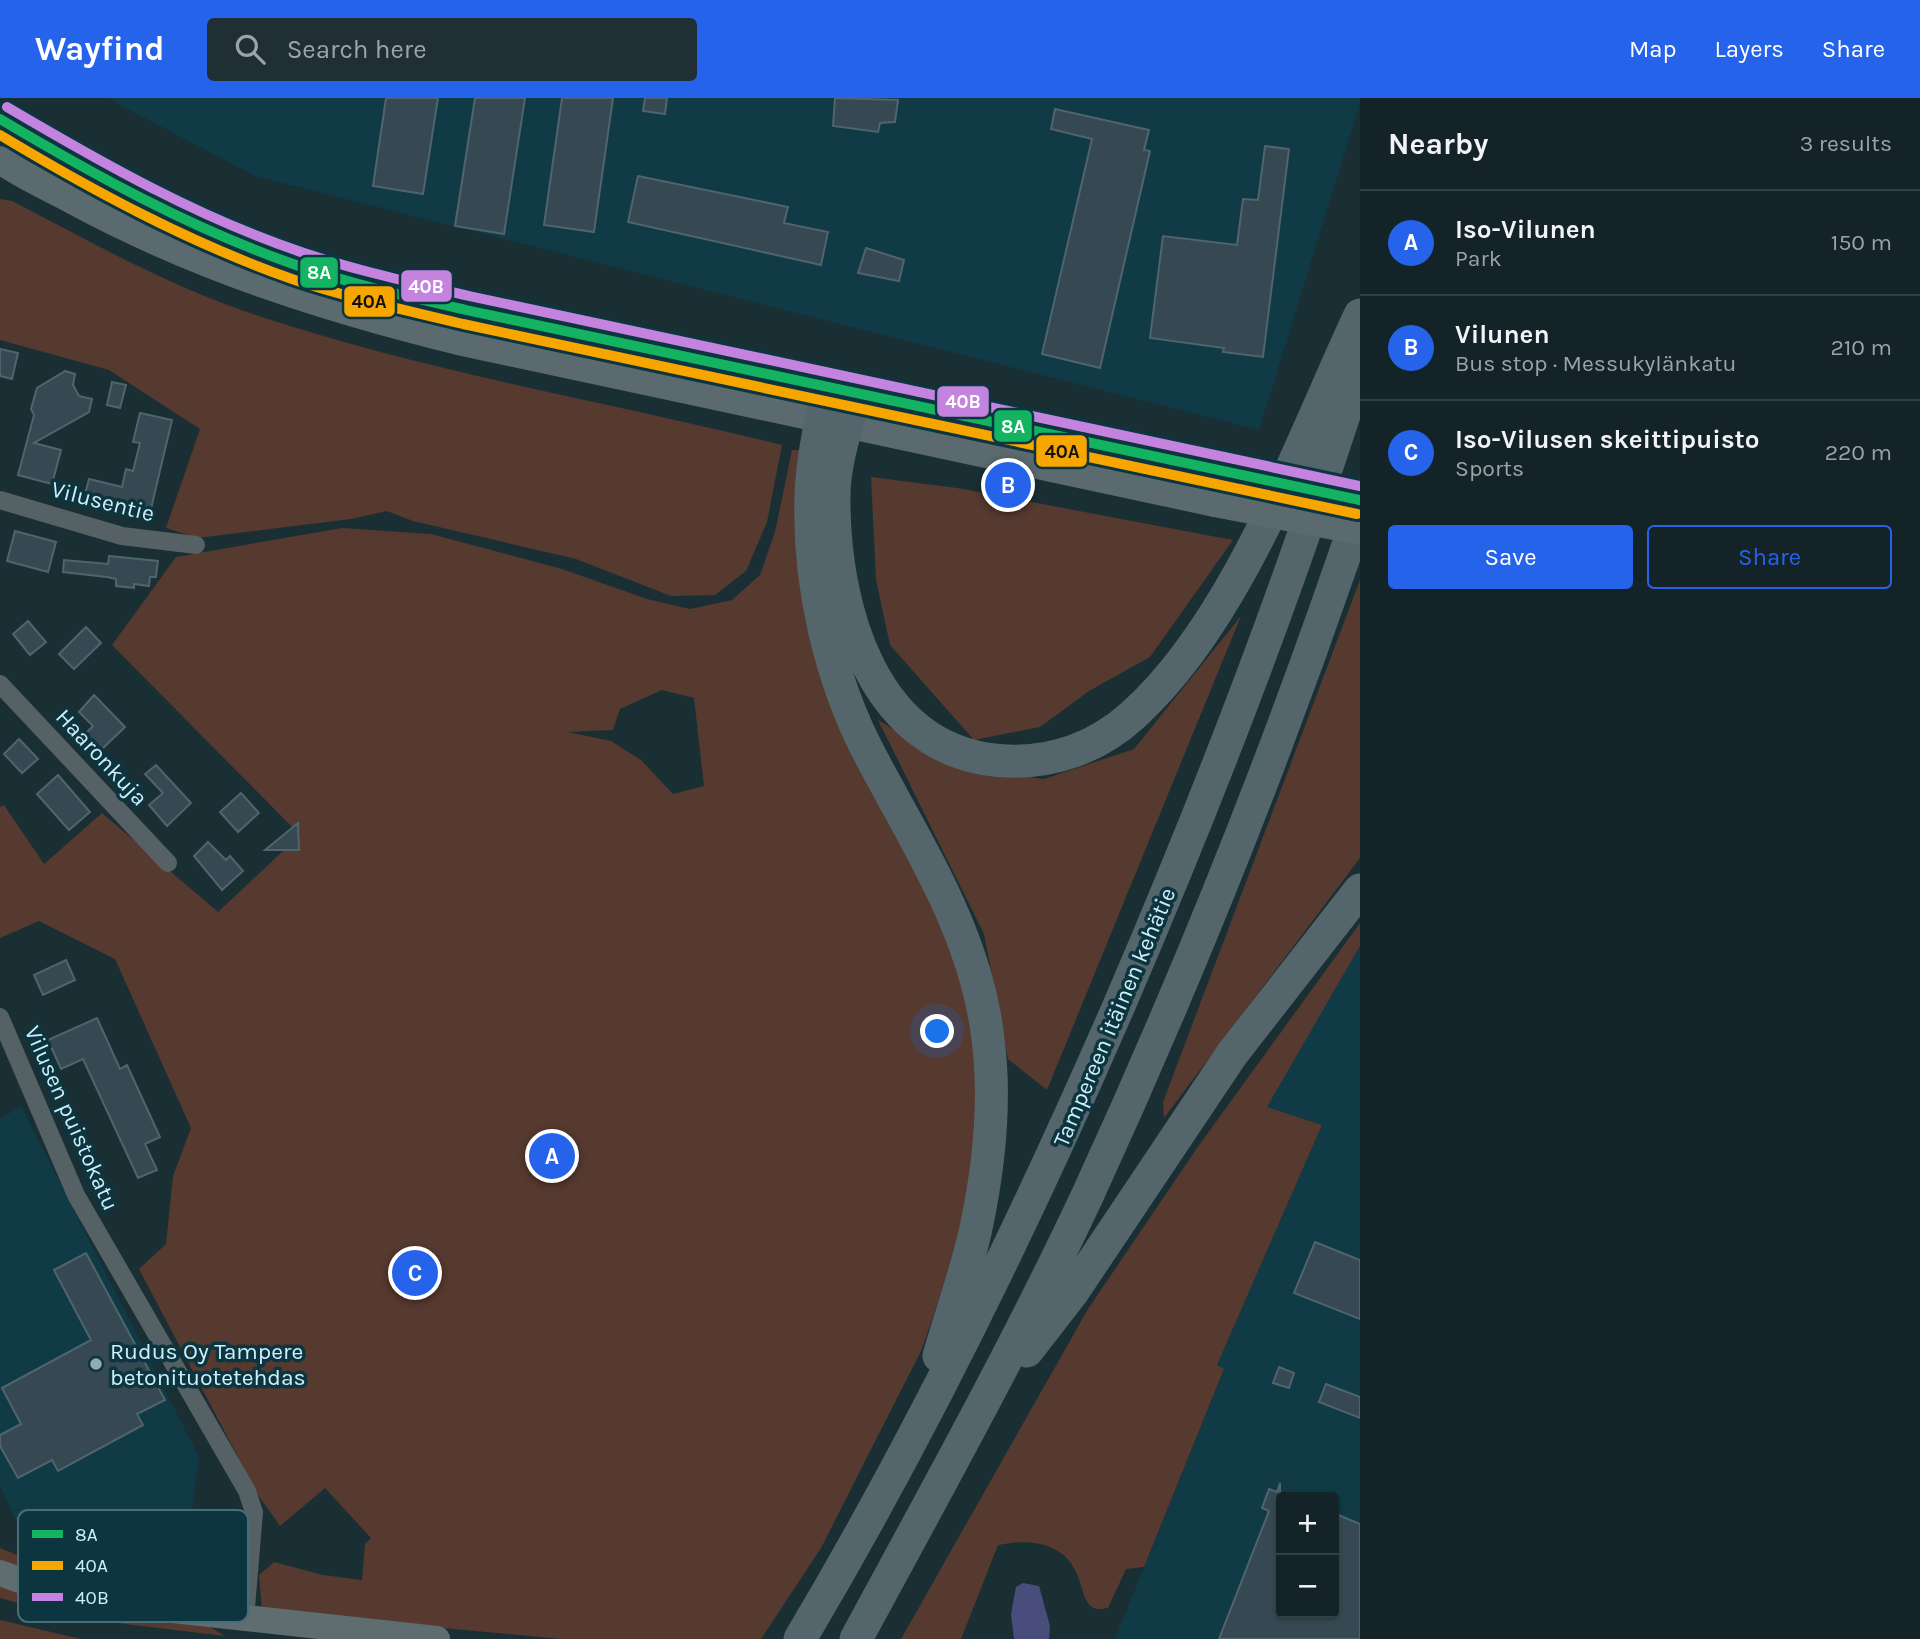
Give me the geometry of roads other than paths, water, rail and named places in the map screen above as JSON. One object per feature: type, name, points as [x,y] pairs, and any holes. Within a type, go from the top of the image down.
[{"type":"highway","points":[[839,405],[834,494],[837,567],[851,624],[868,667],[884,694],[901,714],[922,732],[947,746],[995,760],[1044,759],[1068,754],[1113,732],[1175,671],[1205,631],[1262,528],[1360,315]]},
{"type":"highway","name":"Tampereen itäinen kehätie","points":[[800,1639],[919,1429],[1045,1174],[1191,838],[1289,578],[1360,365]]},
{"type":"highway","points":[[839,405],[811,497],[818,591],[826,633],[853,718],[950,905],[980,994],[988,1038],[990,1126],[976,1231],[919,1429]]},
{"type":"highway","name":"Tampereen itäinen kehätie","points":[[856,1639],[978,1413],[1089,1192],[1210,910],[1294,696],[1360,510]]},
{"type":"highway","points":[[978,1413],[1072,1293],[1232,1054],[1360,890]]},
{"type":"main road","points":[[0,119],[118,189],[277,258],[357,284],[1215,503],[1360,531]]},
{"type":"main road","points":[[0,160],[108,219],[189,256],[352,315],[458,341],[1226,471],[1360,500]]},
{"type":"main road","points":[[0,1573],[18,1579]]},
{"type":"main road","points":[[207,1622],[244,1629],[437,1639]]},
{"type":"street","name":"Vilusentie","points":[[1,503],[122,536],[196,545]]},
{"type":"street","name":"Haaronkuja","points":[[0,684],[168,863]]},
{"type":"street","name":"Vilusen puistokatu","points":[[0,1017],[76,1195],[247,1491],[254,1512],[248,1582]]},
{"type":"water","points":[[1023,1583],[1039,1586],[1050,1626],[1049,1639],[1014,1639],[1011,1614],[1016,1587]]},
{"type":"place","name":"Vilunen","points":[[1008,485]]},
{"type":"place","name":"Iso-Vilunen","points":[[552,1156]]},
{"type":"place","name":"Iso-Vilusen skeittipuisto","points":[[415,1273]]},
{"type":"place","name":"Rudus Oy Tampere betonituotetehdas","points":[[96,1364]]}]
